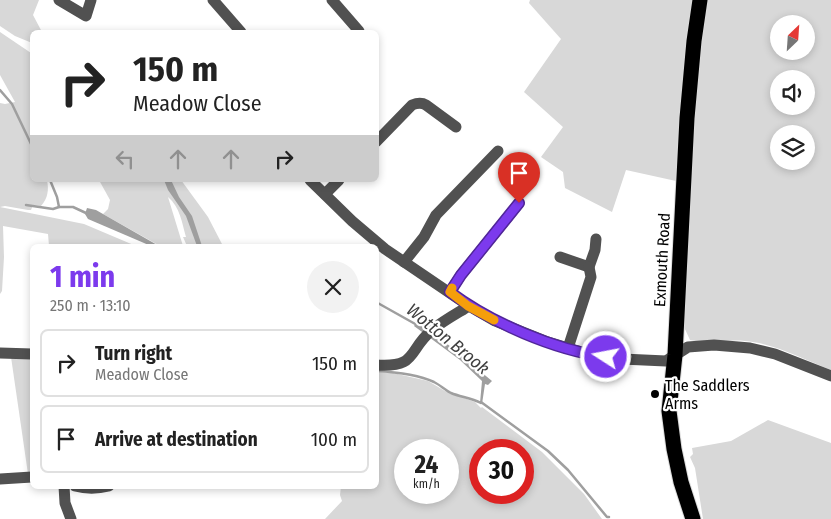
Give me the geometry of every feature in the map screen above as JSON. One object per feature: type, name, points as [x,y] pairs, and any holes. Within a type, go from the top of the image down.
[{"type":"highway","name":"Exmouth Road","points":[[693,519],[681,482],[669,411],[675,355],[687,118],[694,40],[700,0]]},
{"type":"street","points":[[59,0],[86,16],[91,0]]},
{"type":"street","points":[[213,0],[239,30]]},
{"type":"street","points":[[332,0],[358,30]]},
{"type":"street","points":[[379,139],[416,103],[426,105],[456,127]]},
{"type":"street","points":[[404,262],[424,237],[436,216],[498,151]]},
{"type":"street","points":[[312,182],[379,244]]},
{"type":"street","points":[[325,194],[337,182]]},
{"type":"street","points":[[450,292],[461,275],[519,203]]},
{"type":"street","points":[[568,348],[591,277],[589,267],[595,250],[596,238]]},
{"type":"street","points":[[379,244],[468,306],[495,320],[591,355],[622,359],[666,361],[688,347],[714,345],[750,348],[775,354],[831,376]]},
{"type":"street","points":[[560,257],[589,267]]},
{"type":"street","points":[[379,365],[392,366],[404,362],[429,333],[468,306]]},
{"type":"street","points":[[0,353],[30,354]]},
{"type":"street","points":[[0,479],[30,477]]},
{"type":"street","points":[[64,489],[65,503],[71,519]]},
{"type":"shaded area","points":[[0,0],[39,0],[33,15],[41,30],[30,30],[30,42],[15,36],[0,26]]},
{"type":"shaded area","points":[[530,0],[693,0],[683,73],[676,181],[626,170],[612,212],[565,188],[563,172],[541,157],[563,127],[524,92],[561,39],[529,3]]},
{"type":"shaded area","points":[[706,0],[831,0],[831,370],[789,352],[756,342],[704,342],[690,340],[684,327],[694,69]]},
{"type":"shaded area","points":[[0,32],[30,52],[30,182],[47,182],[48,187],[47,197],[41,206],[33,205],[31,210],[0,207],[0,103],[15,102],[0,75]]},
{"type":"shaded area","points":[[100,182],[182,182],[208,217],[222,244],[186,244],[183,237],[186,237],[180,215],[168,197],[182,244],[156,244],[103,214],[108,209],[110,200]]},
{"type":"shaded area","points":[[165,182],[172,182],[179,197],[192,216],[201,244],[196,244],[186,216],[168,190]]},
{"type":"shaded area","points":[[0,207],[84,224],[131,244],[49,244],[48,234],[3,226],[4,257],[2,291],[0,294]]},
{"type":"shaded area","points":[[87,208],[96,210],[156,244],[146,244],[88,219],[85,214]]},
{"type":"shaded area","points":[[416,323],[434,333],[492,381],[488,385],[485,384],[482,404],[480,403],[482,381],[460,360],[414,326]]},
{"type":"shaded area","points":[[11,357],[30,358],[30,474],[28,474]]},
{"type":"shaded area","points":[[379,372],[393,373],[428,381],[445,391],[475,402],[525,439],[469,439],[469,504],[534,504],[534,446],[584,494],[602,519],[325,519],[342,501],[341,489],[379,489]]},
{"type":"shaded area","points":[[768,420],[831,443],[831,519],[703,519],[695,468],[690,457],[693,454],[692,448],[731,441]]},
{"type":"waterway","points":[[0,90],[12,104],[30,142]]},
{"type":"waterway","points":[[51,182],[59,207],[73,207],[86,213]]},
{"type":"waterway","points":[[26,205],[53,209],[59,207]]},
{"type":"waterway","name":"Wotton Brook","points":[[379,304],[417,325]]},
{"type":"waterway","points":[[379,371],[420,377],[434,382],[451,393],[481,403]]},
{"type":"waterway","name":"Wotton Brook","points":[[481,402],[548,451],[568,470],[607,517],[609,517]]},
{"type":"slow traffic","points":[[452,288],[450,292],[468,306],[494,320]]},
{"type":"place","name":"The Saddlers Arms","points":[[655,394]]},
{"type":"route","points":[[519,203],[461,275],[450,292],[468,306],[495,320],[548,342],[591,355],[606,357]]}]
